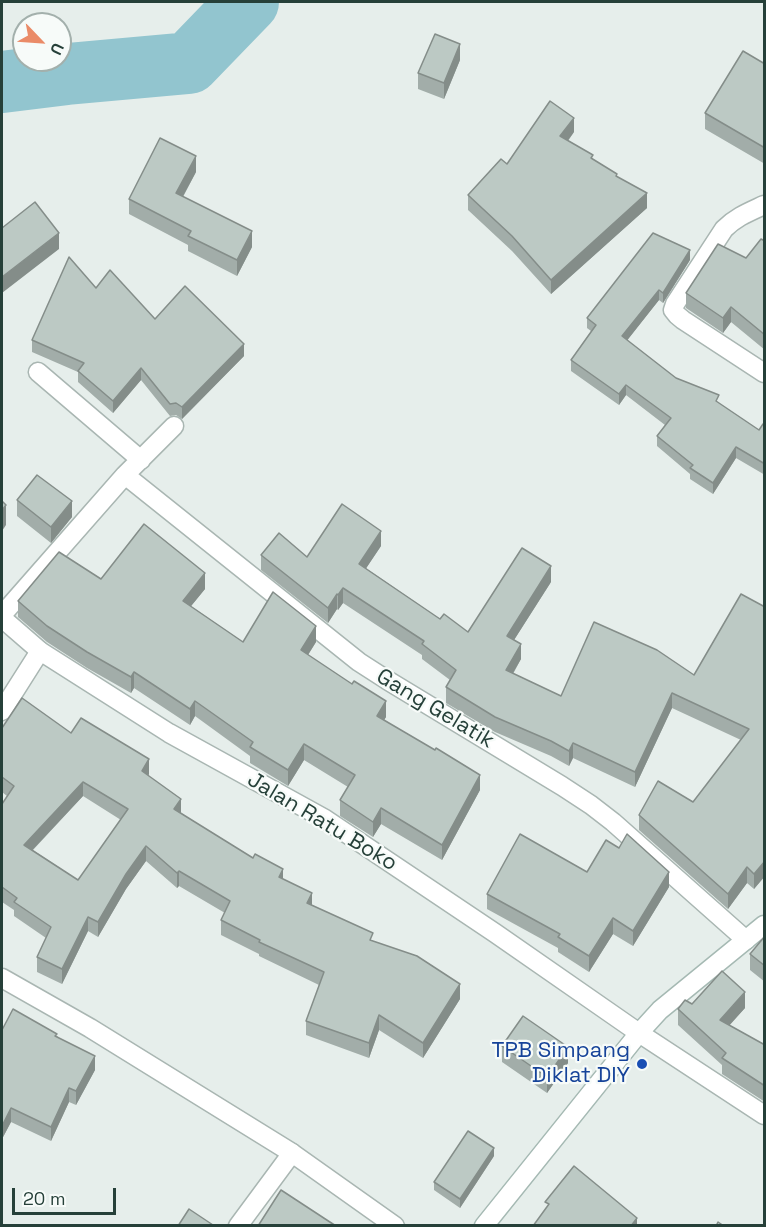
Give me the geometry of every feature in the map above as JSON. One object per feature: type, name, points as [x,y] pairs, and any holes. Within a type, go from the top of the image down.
[{"type":"street","points":[[765,205],[742,214],[724,229],[673,310],[683,320],[765,373]]},
{"type":"street","points":[[38,372],[141,460]]},
{"type":"street","points":[[2,617],[125,475],[174,426]]},
{"type":"street","name":"Gang Gelatik","points":[[125,475],[359,662],[562,786],[614,822],[746,940]]},
{"type":"street","name":"Jalan Ratu Boko","points":[[2,617],[40,651],[169,733],[325,819],[639,1033],[765,1114]]},
{"type":"street","points":[[2,711],[40,651]]},
{"type":"street","points":[[484,1226],[660,1010],[765,925]]},
{"type":"street","points":[[2,978],[90,1028],[292,1153],[395,1226]]},
{"type":"street","points":[[238,1226],[292,1153]]},
{"type":"building","points":[[435,34],[460,44],[444,83],[418,73]]},
{"type":"building","points":[[743,51],[765,64],[765,148],[705,113]]},
{"type":"building","points":[[550,101],[574,118],[560,136],[593,155],[591,158],[617,174],[616,176],[647,193],[551,280],[512,236],[468,195],[501,159],[507,164]]},
{"type":"building","points":[[160,138],[196,156],[176,193],[252,231],[237,260],[188,236],[191,231],[129,199]]},
{"type":"building","points":[[35,202],[59,233],[2,277],[2,228]]},
{"type":"building","points":[[653,233],[690,250],[663,293],[659,290],[622,336],[676,378],[719,395],[716,401],[759,430],[763,424],[765,425],[765,464],[736,447],[713,483],[690,468],[693,465],[657,436],[671,418],[626,385],[619,394],[571,360],[596,325],[587,318]]},
{"type":"building","points":[[761,239],[765,241],[765,335],[731,307],[723,318],[686,293],[718,244],[746,258]]},
{"type":"building","points":[[69,257],[96,288],[110,270],[155,319],[185,286],[244,344],[182,407],[176,403],[170,404],[141,368],[113,401],[78,371],[84,363],[32,340]]},
{"type":"building","points":[[37,475],[72,501],[51,527],[17,500]]},
{"type":"building","points":[[342,504],[381,531],[359,564],[440,619],[444,614],[468,632],[522,548],[551,566],[507,636],[521,644],[506,670],[561,696],[594,622],[657,650],[694,675],[741,594],[765,607],[765,861],[754,874],[747,867],[728,894],[639,815],[658,781],[693,802],[749,729],[672,693],[635,772],[573,743],[569,751],[495,717],[446,687],[456,670],[422,644],[424,641],[343,588],[328,608],[261,555],[279,533],[307,557]]},
{"type":"building","points":[[144,524],[205,573],[183,601],[243,642],[273,592],[316,626],[301,650],[352,684],[354,681],[386,701],[377,716],[480,775],[442,845],[381,808],[373,822],[340,800],[355,775],[304,744],[288,770],[250,747],[253,742],[195,701],[190,709],[134,672],[131,677],[47,626],[18,601],[59,552],[101,579]]},
{"type":"building","points":[[22,698],[71,733],[81,718],[149,759],[142,771],[181,799],[174,809],[253,858],[255,854],[283,869],[279,877],[312,893],[307,903],[373,933],[370,940],[417,956],[460,984],[423,1043],[379,1015],[369,1043],[306,1021],[324,972],[259,942],[260,940],[221,920],[230,901],[179,871],[177,873],[146,846],[126,874],[98,922],[88,917],[62,969],[37,957],[51,927],[14,902],[17,898],[2,887],[2,804],[14,786],[2,777],[2,728]],"holes":[[[83,782],[128,809],[78,880],[24,845]]]},
{"type":"building","points":[[520,834],[587,872],[606,840],[619,848],[627,834],[669,872],[633,931],[613,918],[589,956],[558,937],[560,934],[487,894]]},
{"type":"building","points":[[765,936],[765,966],[750,954]]},
{"type":"building","points":[[722,971],[745,992],[720,1020],[765,1045],[765,1086],[722,1058],[726,1053],[678,1009],[685,1000],[692,1004]]},
{"type":"building","points":[[13,1009],[57,1034],[55,1036],[95,1056],[76,1091],[69,1088],[51,1127],[11,1108],[2,1126],[2,1030]]},
{"type":"building","points":[[523,1016],[568,1047],[547,1077],[502,1046]]},
{"type":"building","points":[[468,1131],[494,1148],[460,1199],[434,1182]]},
{"type":"building","points":[[574,1166],[637,1218],[631,1226],[533,1226],[549,1204],[545,1202]]},
{"type":"building","points":[[281,1190],[336,1226],[258,1226]]},
{"type":"building","points":[[189,1209],[213,1225],[213,1226],[178,1226]]},
{"type":"waterway","points":[[2,82],[189,63],[248,2]]},
{"type":"place","name":"TPB Simpang Diklat DIY","points":[[642,1064]]}]
